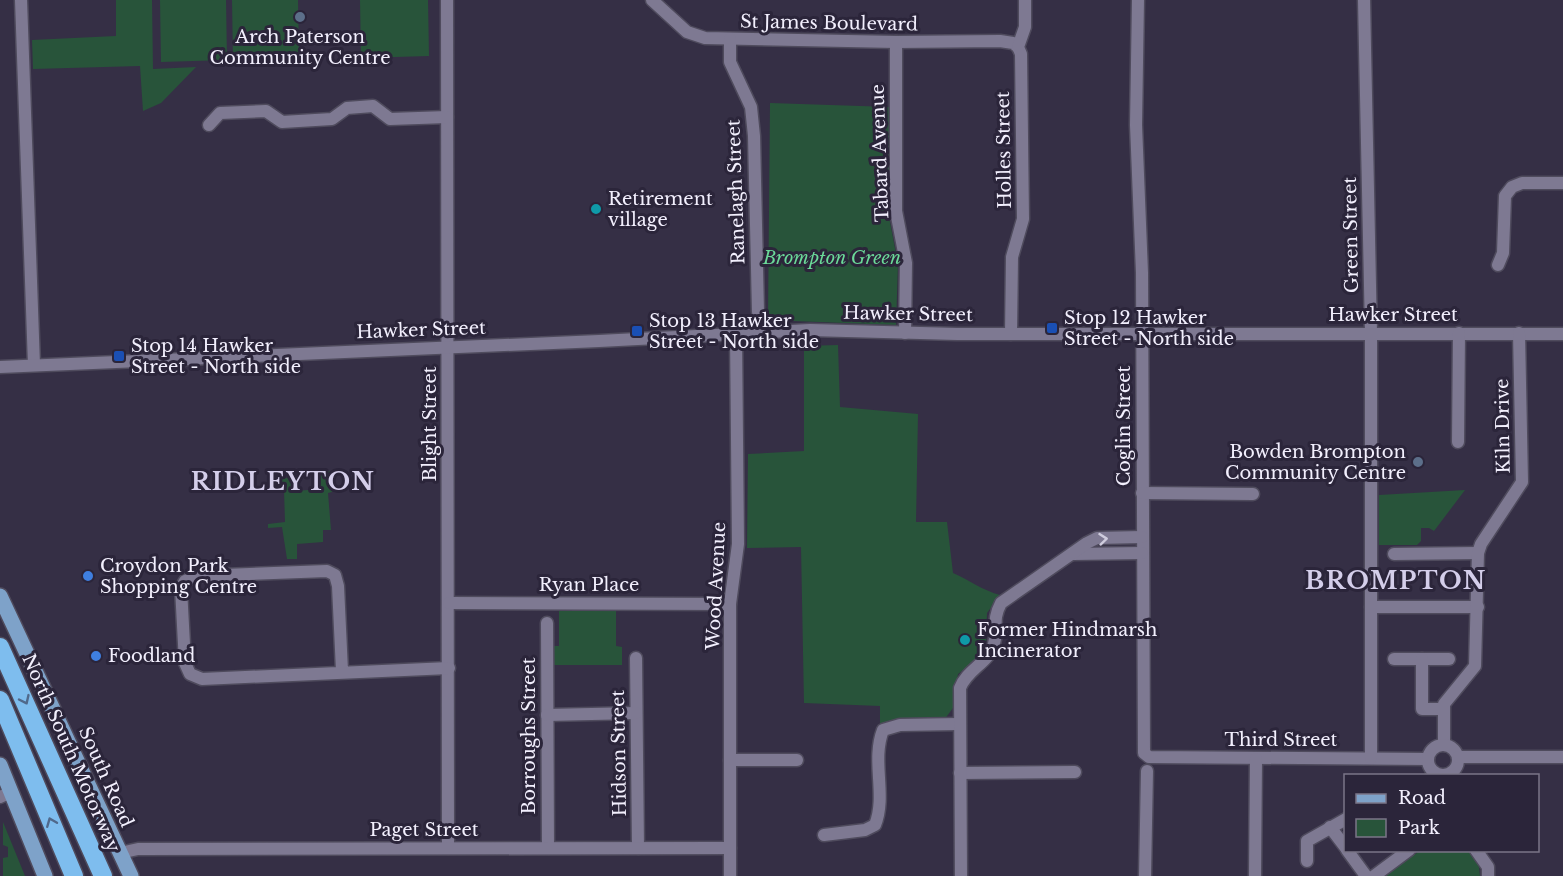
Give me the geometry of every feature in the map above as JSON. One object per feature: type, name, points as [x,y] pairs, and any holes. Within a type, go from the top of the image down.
[{"type":"highway","name":"North South Motorway","points":[[0,647],[103,876]]},
{"type":"highway","points":[[0,700],[74,876]]},
{"type":"main road","name":"South Road","points":[[0,596],[131,876]]},
{"type":"main road","points":[[0,765],[6,794],[45,876]]},
{"type":"street","points":[[21,0],[34,365]]},
{"type":"street","name":"Blight Street","points":[[447,0],[448,848]]},
{"type":"street","name":"Holles Street","points":[[1011,334],[1012,257],[1023,219],[1021,54],[1018,46],[1025,27],[1025,0]]},
{"type":"street","name":"Coglin Street","points":[[1138,0],[1136,125],[1142,334],[1144,744]]},
{"type":"street","name":"Green Street","points":[[1364,0],[1371,333],[1371,758]]},
{"type":"street","name":"St James Boulevard","points":[[656,1],[687,33],[705,38],[896,42],[1000,41],[1018,46]]},
{"type":"street","name":"Ranelagh Street","points":[[730,39],[730,62],[751,107],[754,136],[758,312]]},
{"type":"street","name":"Tabard Avenue","points":[[896,42],[896,211],[906,263],[906,333]]},
{"type":"street","points":[[209,125],[220,112],[266,111],[282,122],[332,119],[347,108],[373,106],[390,119],[447,117]]},
{"type":"street","points":[[1498,266],[1503,253],[1505,196],[1512,187],[1522,183],[1563,183]]},
{"type":"street","name":"Hawker Street","points":[[0,367],[810,330],[1011,334],[1563,334]]},
{"type":"street","points":[[1458,442],[1459,333]]},
{"type":"street","name":"Kiln Drive","points":[[1443,709],[1449,697],[1475,666],[1478,553],[1481,544],[1522,482],[1519,333]]},
{"type":"street","name":"Wood Avenue","points":[[730,876],[730,604],[738,544],[736,334]]},
{"type":"street","points":[[1142,493],[1253,494]]},
{"type":"street","points":[[961,876],[958,724],[960,688],[964,676],[988,657],[994,644],[994,615],[1001,603],[1097,538],[1142,537]]},
{"type":"street","points":[[1069,555],[1142,553]]},
{"type":"street","points":[[1394,554],[1478,553]]},
{"type":"street","points":[[342,671],[338,586],[335,575],[327,571],[196,576],[185,580],[181,588],[185,663],[190,674],[202,679],[449,668]]},
{"type":"street","name":"Ryan Place","points":[[449,603],[730,604]]},
{"type":"street","points":[[1371,607],[1478,607]]},
{"type":"street","name":"Borroughs Street","points":[[548,623],[548,848]]},
{"type":"street","name":"Hidson Street","points":[[636,658],[638,848]]},
{"type":"street","points":[[1394,659],[1449,659]]},
{"type":"street","points":[[1422,659],[1422,709],[1443,709],[1444,745]]},
{"type":"street","points":[[547,715],[636,713]]},
{"type":"street","points":[[824,835],[865,830],[875,825],[880,813],[878,742],[883,730],[900,725],[958,724]]},
{"type":"street","name":"Third Street","points":[[1144,744],[1144,753],[1149,757],[1428,759]]},
{"type":"street","points":[[1440,774],[1432,770],[1428,759],[1434,748],[1444,745],[1452,748],[1458,757]]},
{"type":"street","points":[[1458,757],[1563,757]]},
{"type":"street","points":[[1444,774],[1453,770],[1458,757]]},
{"type":"street","points":[[1256,759],[1256,876]]},
{"type":"street","points":[[730,760],[797,760]]},
{"type":"street","points":[[1145,876],[1147,771]]},
{"type":"street","points":[[960,773],[1075,772]]},
{"type":"street","points":[[1307,861],[1307,841],[1344,820]]},
{"type":"street","points":[[1330,827],[1344,846]]},
{"type":"street","name":"Paget Street","points":[[120,853],[138,849],[730,848]]},
{"type":"street","points":[[1348,852],[1366,876]]},
{"type":"street","points":[[1374,876],[1406,852]]},
{"type":"street","points":[[1477,852],[1488,867],[1488,876]]},
{"type":"green space","points":[[116,0],[152,0],[153,69],[196,67],[161,103],[143,111],[140,66],[33,69],[32,40],[116,36]]},
{"type":"green space","points":[[160,0],[226,0],[227,60],[161,62]]},
{"type":"green space","points":[[232,0],[298,0],[299,59],[233,60]]},
{"type":"green space","points":[[360,0],[428,0],[429,56],[361,58]]},
{"type":"green space","name":"Brompton Green","points":[[770,103],[890,107],[889,217],[898,264],[896,325],[768,320]]},
{"type":"green space","points":[[838,345],[840,407],[918,414],[916,522],[947,522],[953,573],[1000,595],[987,613],[986,643],[980,657],[958,674],[953,708],[944,720],[888,721],[880,726],[880,706],[804,703],[801,547],[747,548],[748,454],[804,451],[804,346]]},
{"type":"green space","points":[[334,471],[335,481],[331,482],[332,492],[328,493],[331,530],[323,530],[323,542],[297,544],[297,559],[287,559],[282,527],[268,528],[268,524],[285,522],[284,490],[282,490],[281,479],[295,476],[296,491],[319,489],[318,472]]},
{"type":"green space","points":[[1465,490],[1434,531],[1421,528],[1421,541],[1417,545],[1379,545],[1379,495]]},
{"type":"green space","points":[[559,611],[616,611],[616,646],[622,647],[622,665],[550,665],[550,646],[559,646]]},
{"type":"green space","points":[[3,822],[25,876],[3,876],[3,858],[8,857],[8,847],[3,845]]},
{"type":"green space","points":[[1418,852],[1470,852],[1478,859],[1480,876],[1384,876]]},
{"type":"place","name":"Arch Paterson Community Centre","points":[[300,17]]},
{"type":"place","name":"Retirement village","points":[[596,209]]},
{"type":"place","name":"Stop 12 Hawker Street - North side","points":[[1052,328]]},
{"type":"place","name":"Stop 13 Hawker Street - North side","points":[[637,331]]},
{"type":"place","name":"Stop 14 Hawker Street - North side","points":[[119,356]]},
{"type":"place","name":"Bowden Brompton Community Centre","points":[[1418,462]]},
{"type":"place","name":"Croydon Park Shopping Centre","points":[[88,576]]},
{"type":"place","name":"Former Hindmarsh Incinerator","points":[[965,640]]},
{"type":"place","name":"Foodland","points":[[96,656]]},
{"type":"district","name":"RIDLEYTON","points":[[283,482]]},
{"type":"district","name":"BROMPTON","points":[[1396,581]]}]
